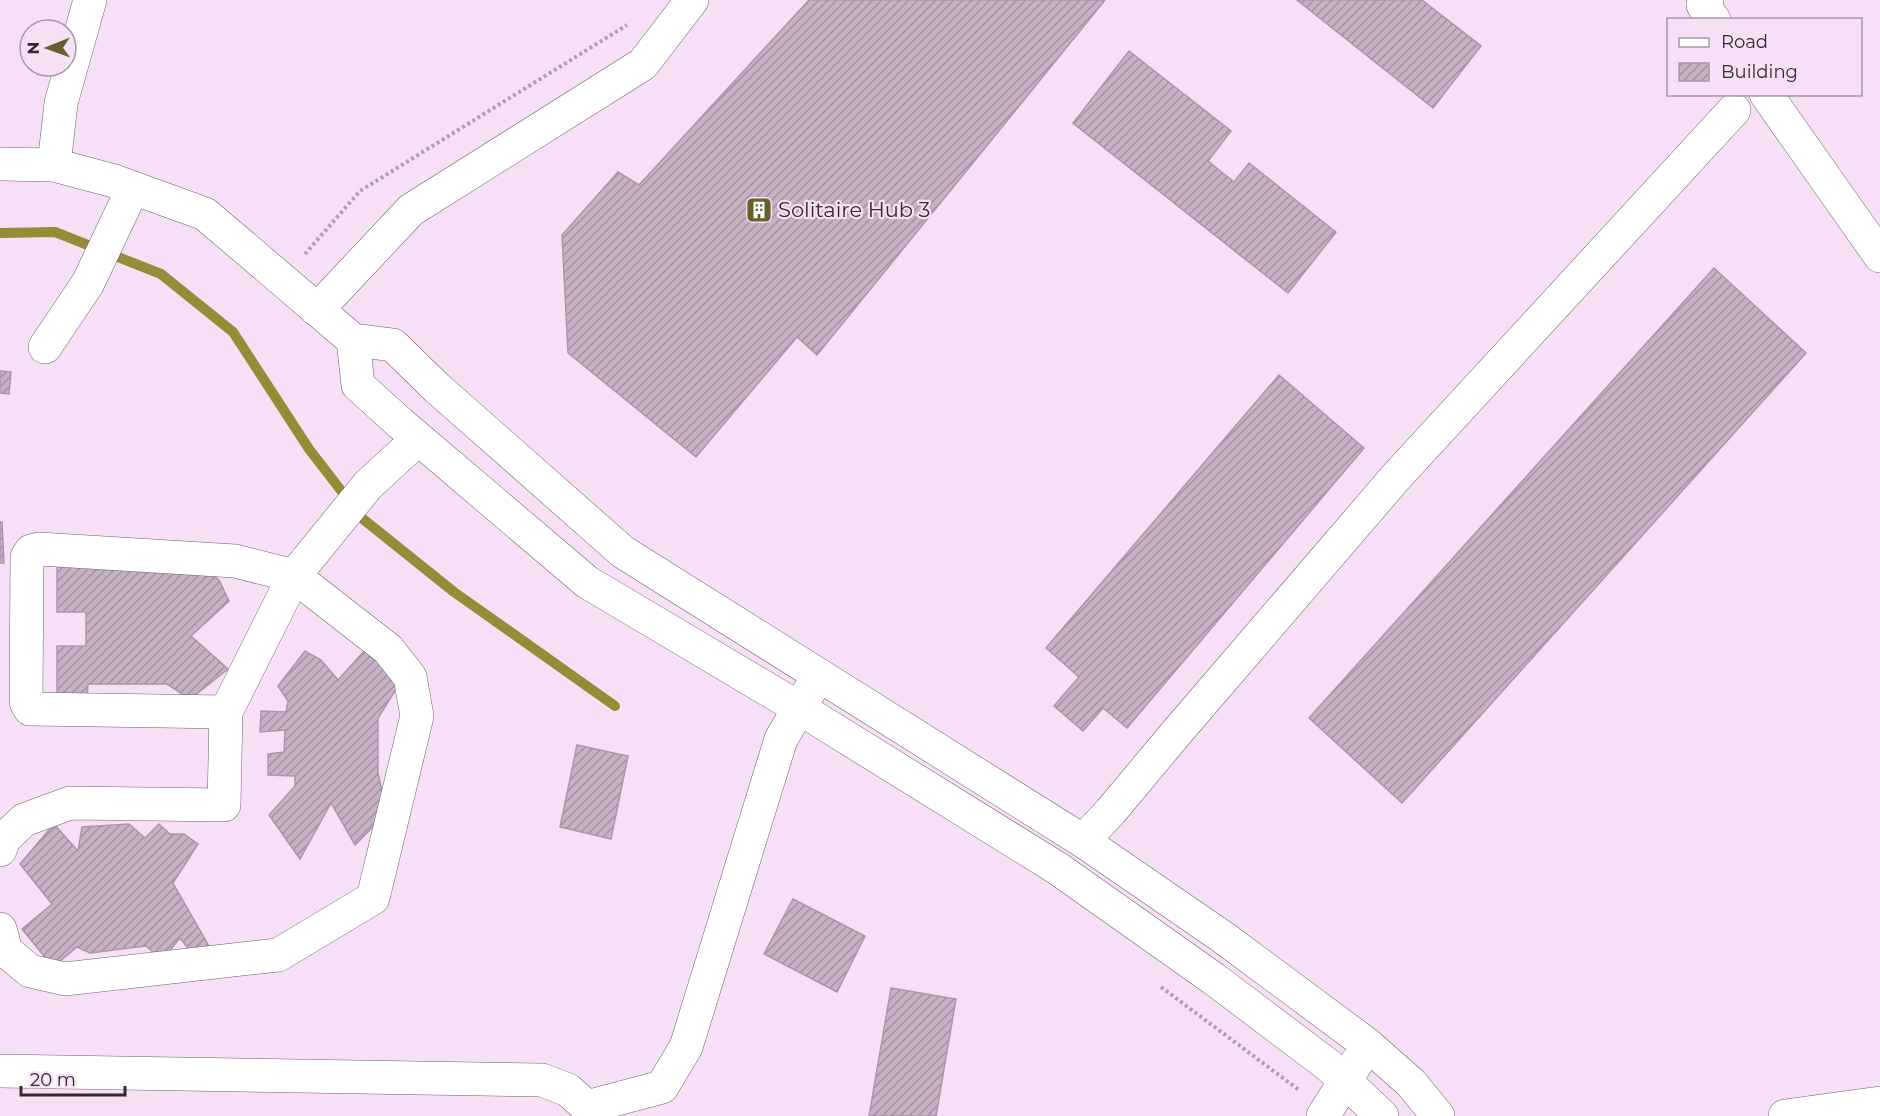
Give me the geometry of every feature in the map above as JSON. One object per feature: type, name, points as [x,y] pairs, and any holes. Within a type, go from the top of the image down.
[{"type":"street","points":[[54,165],[61,103],[90,0]]},
{"type":"street","points":[[317,310],[411,210],[643,64],[692,0]]},
{"type":"street","points":[[1707,0],[1703,5],[1713,18]]},
{"type":"street","points":[[1767,96],[1880,256]]},
{"type":"street","points":[[1083,841],[1396,477],[1734,110]]},
{"type":"street","points":[[0,164],[54,165],[133,188],[205,214],[353,340],[393,345],[437,388],[622,552],[1083,841],[1224,938],[1368,1045],[1411,1083],[1438,1116]]},
{"type":"street","points":[[45,347],[93,273],[133,188]]},
{"type":"street","points":[[353,340],[358,385],[418,439],[587,582],[799,708],[1057,868],[1224,986],[1328,1065],[1382,1116]]},
{"type":"street","points":[[0,850],[4,839],[24,820],[70,803],[224,805],[225,712],[294,576],[368,484],[418,439]]},
{"type":"street","points":[[0,929],[6,951],[30,971],[65,979],[278,955],[373,898],[417,716],[410,677],[388,649],[294,576],[235,561],[39,549],[31,552],[27,556],[26,702],[30,710],[225,712]]},
{"type":"street","points":[[0,1071],[542,1080],[568,1090],[587,1111],[662,1088],[686,1047],[781,739],[818,675]]},
{"type":"street","points":[[1323,1116],[1368,1045]]},
{"type":"street","points":[[1785,1116],[1880,1103]]},
{"type":"path","points":[[283,280],[360,191],[635,20]]},
{"type":"building","name":"Solitaire Hub 3","points":[[809,0],[1105,0],[817,355],[797,337],[696,457],[568,353],[562,235],[618,172],[639,185]]},
{"type":"building","points":[[1297,0],[1422,0],[1481,46],[1433,108]]},
{"type":"building","points":[[1129,51],[1231,131],[1208,161],[1234,182],[1249,163],[1336,232],[1288,293],[1073,123]]},
{"type":"building","points":[[1714,268],[1806,353],[1402,803],[1309,718]]},
{"type":"building","points":[[0,371],[11,372],[9,394],[0,393]]},
{"type":"building","points":[[1279,375],[1364,448],[1127,728],[1103,708],[1083,731],[1054,706],[1079,677],[1046,648]]},
{"type":"building","points":[[0,522],[2,522],[4,563],[0,563]]},
{"type":"building","points":[[57,561],[197,562],[219,580],[229,601],[191,636],[228,669],[190,699],[167,684],[88,684],[87,699],[57,699],[57,646],[86,646],[86,612],[57,612]]},
{"type":"building","points":[[365,650],[400,683],[378,718],[378,773],[387,813],[355,845],[331,803],[300,859],[269,815],[295,786],[295,776],[268,775],[268,754],[284,752],[285,730],[260,732],[261,711],[286,712],[288,701],[278,686],[305,651],[321,660],[338,680]]},
{"type":"building","points":[[577,745],[628,756],[611,839],[560,827]]},
{"type":"building","points":[[54,824],[78,851],[82,827],[129,824],[145,838],[159,824],[170,834],[184,834],[198,844],[173,883],[209,946],[195,957],[180,938],[162,960],[146,946],[90,953],[77,947],[53,967],[22,929],[52,904],[20,864]]},
{"type":"building","points":[[793,899],[865,936],[837,992],[764,954]]},
{"type":"building","points":[[891,988],[956,999],[936,1116],[869,1116]]},
{"type":"waterway","points":[[0,233],[55,232],[161,274],[233,332],[309,449],[363,519],[454,592],[615,706]]},
{"type":"place","name":"Solitaire Hub 3","points":[[759,210]]}]
